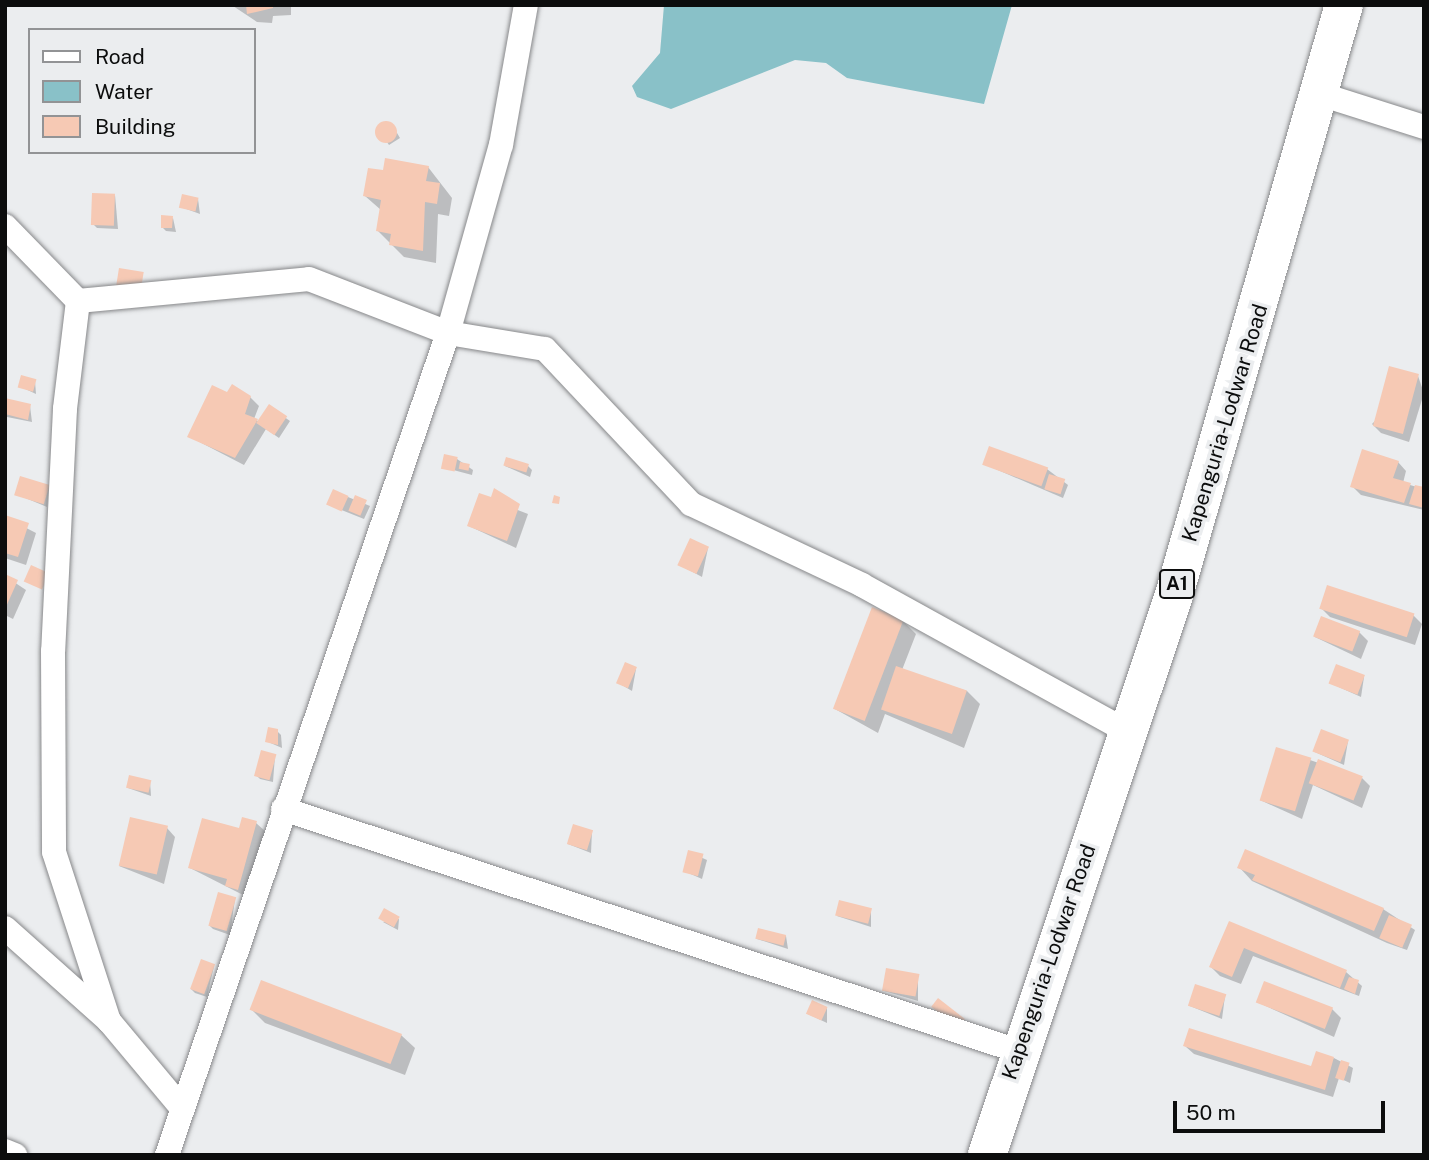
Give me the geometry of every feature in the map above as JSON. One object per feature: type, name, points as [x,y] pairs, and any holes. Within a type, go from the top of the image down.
[{"type":"highway","name":"Kapenguria-Lodwar Road","points":[[986,1155],[1241,376],[1344,5]]},
{"type":"street","points":[[167,1155],[283,809],[449,333],[501,145],[526,5]]},
{"type":"street","points":[[1320,94],[1424,127]]},
{"type":"street","points":[[5,226],[78,301]]},
{"type":"street","points":[[78,301],[309,279],[449,333],[545,349],[691,504],[862,585],[1127,731]]},
{"type":"street","points":[[78,301],[65,409],[54,638],[54,852],[109,1021]]},
{"type":"street","points":[[283,809],[1018,1051]]},
{"type":"street","points":[[5,928],[109,1021],[181,1107]]},
{"type":"street","points":[[5,1151],[15,1155]]},
{"type":"water","points":[[664,5],[1012,5],[984,104],[847,78],[826,63],[795,60],[671,109],[637,97],[632,86],[660,53]]},
{"type":"building","points":[[246,5],[273,5],[273,8],[247,14]]},
{"type":"building","points":[[386,121],[394,124],[397,132],[394,140],[386,143],[378,140],[375,132],[378,124]]},
{"type":"building","points":[[385,158],[429,166],[426,181],[440,183],[437,204],[425,202],[423,251],[389,245],[391,234],[376,231],[381,200],[363,196],[368,168],[383,170]]},
{"type":"building","points":[[92,193],[115,194],[114,226],[91,225]]},
{"type":"building","points":[[182,194],[199,198],[195,211],[179,208]]},
{"type":"building","points":[[161,215],[173,216],[172,228],[161,228]]},
{"type":"building","points":[[119,268],[144,272],[140,293],[116,289]]},
{"type":"building","points":[[1389,366],[1419,374],[1403,434],[1373,426]]},
{"type":"building","points":[[21,375],[36,379],[33,392],[18,388]]},
{"type":"building","points":[[232,384],[251,396],[245,414],[258,419],[235,458],[187,437],[212,385],[227,392]]},
{"type":"building","points":[[5,398],[31,404],[28,420],[5,414]]},
{"type":"building","points":[[269,404],[287,416],[274,435],[256,423]]},
{"type":"building","points":[[989,446],[1048,468],[1041,486],[982,465]]},
{"type":"building","points":[[1362,449],[1399,461],[1393,478],[1411,483],[1404,503],[1350,487]]},
{"type":"building","points":[[444,454],[458,457],[455,472],[441,469]]},
{"type":"building","points":[[506,457],[529,464],[526,473],[503,466]]},
{"type":"building","points":[[460,462],[470,464],[468,471],[459,469]]},
{"type":"building","points":[[1049,474],[1065,479],[1061,494],[1044,489]]},
{"type":"building","points":[[20,476],[50,485],[44,504],[14,495]]},
{"type":"building","points":[[1415,485],[1424,487],[1424,508],[1409,504]]},
{"type":"building","points":[[494,488],[520,504],[507,541],[467,526],[479,493],[491,497]]},
{"type":"building","points":[[333,489],[349,496],[342,511],[326,505]]},
{"type":"building","points":[[355,495],[367,500],[360,516],[348,511]]},
{"type":"building","points":[[554,495],[560,497],[559,504],[552,503]]},
{"type":"building","points":[[5,515],[29,523],[18,557],[5,553]]},
{"type":"building","points":[[690,538],[709,547],[696,574],[677,565]]},
{"type":"building","points":[[31,565],[49,573],[42,590],[24,581]]},
{"type":"building","points":[[5,574],[18,580],[5,609]]},
{"type":"building","points":[[1327,585],[1414,613],[1407,637],[1319,609]]},
{"type":"building","points":[[872,607],[904,619],[865,721],[833,709]]},
{"type":"building","points":[[1321,616],[1360,631],[1352,652],[1313,637]]},
{"type":"building","points":[[625,662],[637,667],[628,688],[616,683]]},
{"type":"building","points":[[1336,664],[1365,675],[1357,695],[1328,684]]},
{"type":"building","points":[[896,666],[967,690],[952,734],[881,709]]},
{"type":"building","points":[[268,727],[278,729],[278,745],[265,742]]},
{"type":"building","points":[[1321,729],[1349,740],[1340,762],[1312,751]]},
{"type":"building","points":[[1276,747],[1311,758],[1295,811],[1260,801]]},
{"type":"building","points":[[261,750],[276,754],[269,780],[254,776]]},
{"type":"building","points":[[1318,759],[1363,776],[1353,800],[1309,783]]},
{"type":"building","points":[[129,775],[151,780],[148,793],[126,788]]},
{"type":"building","points":[[130,817],[168,826],[157,874],[119,866]]},
{"type":"building","points":[[242,817],[257,821],[238,890],[225,886],[227,879],[188,868],[202,818],[239,828]]},
{"type":"building","points":[[573,824],[593,830],[587,850],[567,844]]},
{"type":"building","points":[[1245,849],[1384,908],[1374,931],[1252,880],[1255,875],[1237,868]]},
{"type":"building","points":[[688,850],[704,854],[698,876],[682,872]]},
{"type":"building","points":[[218,892],[236,897],[227,931],[208,926]]},
{"type":"building","points":[[839,900],[872,908],[868,924],[835,916]]},
{"type":"building","points":[[384,908],[400,917],[394,927],[378,918]]},
{"type":"building","points":[[1389,915],[1412,925],[1402,948],[1379,938]]},
{"type":"building","points":[[1229,921],[1347,970],[1340,988],[1244,948],[1232,977],[1209,967]]},
{"type":"building","points":[[758,928],[786,935],[783,946],[755,939]]},
{"type":"building","points":[[201,959],[215,964],[204,994],[190,989]]},
{"type":"building","points":[[886,968],[919,974],[915,997],[882,991]]},
{"type":"building","points":[[1349,977],[1359,980],[1355,994],[1344,989]]},
{"type":"building","points":[[261,980],[402,1034],[391,1064],[250,1010]]},
{"type":"building","points":[[1264,981],[1333,1008],[1325,1029],[1256,1002]]},
{"type":"building","points":[[1195,984],[1226,994],[1219,1016],[1188,1006]]},
{"type":"building","points":[[938,998],[965,1019],[958,1028],[931,1007]]},
{"type":"building","points":[[812,1000],[828,1007],[821,1021],[806,1014]]},
{"type":"building","points":[[1189,1028],[1311,1066],[1316,1051],[1334,1057],[1325,1090],[1183,1046]]},
{"type":"building","points":[[1341,1060],[1350,1063],[1344,1081],[1335,1078]]}]
